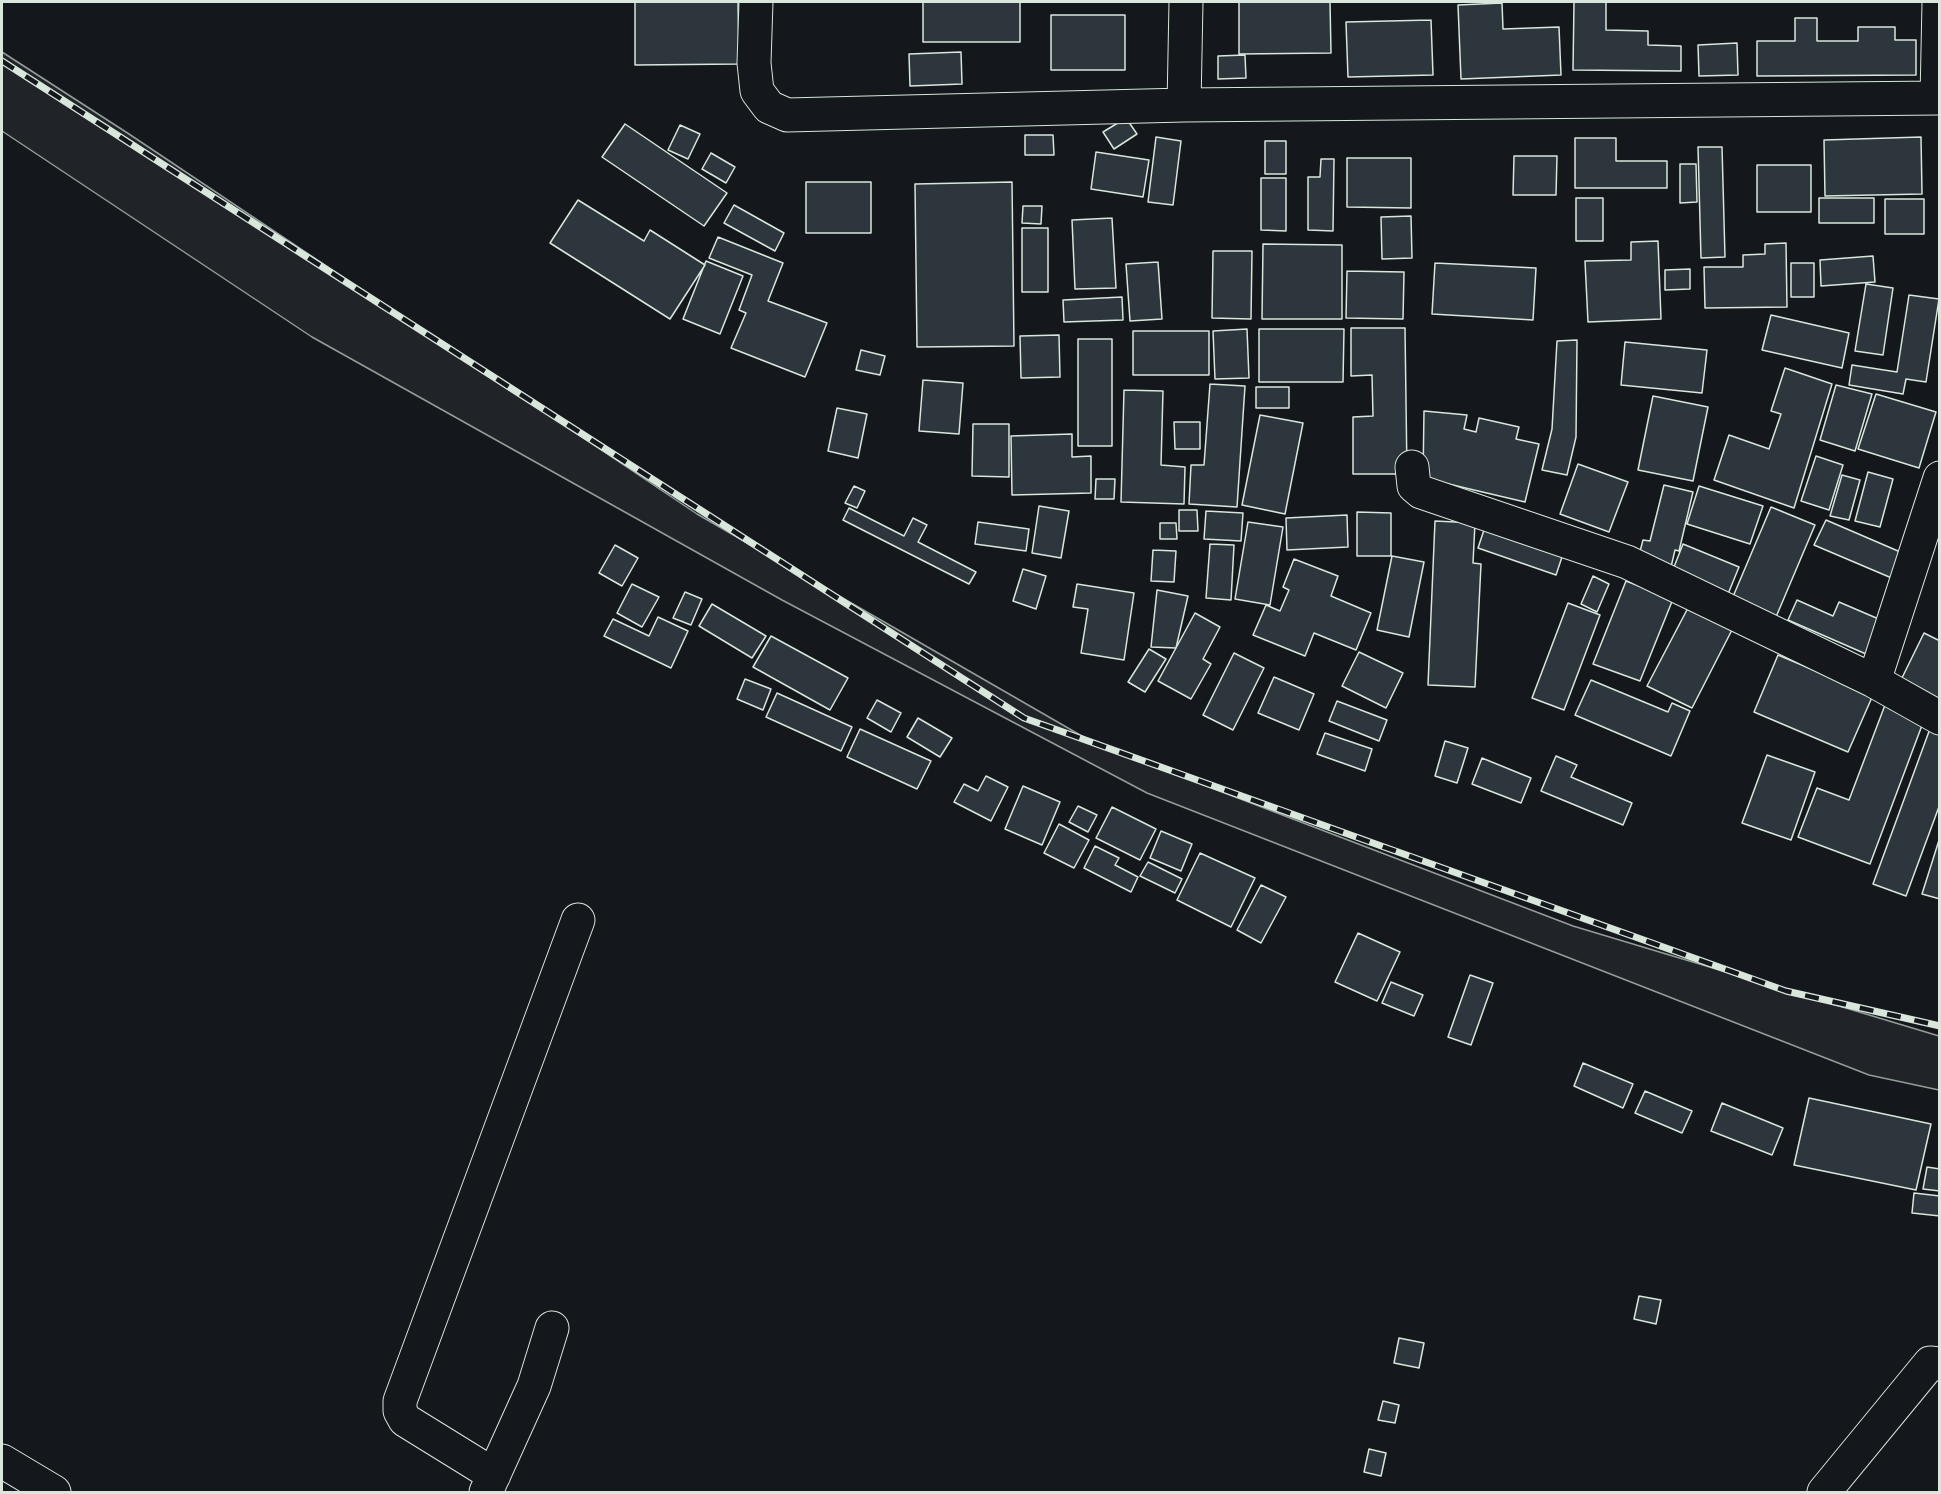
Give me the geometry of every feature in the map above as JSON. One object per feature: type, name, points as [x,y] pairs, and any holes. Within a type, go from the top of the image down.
[{"type":"street","points":[[756,2],[754,63],[757,91],[769,107],[787,115],[1184,105],[1938,98],[1939,2]]},
{"type":"street","points":[[1184,105],[1186,2]]},
{"type":"street","points":[[1412,467],[1414,486],[1421,492],[1627,562],[1874,681],[1940,718]]},
{"type":"street","points":[[1874,681],[1940,478]]},
{"type":"street","points":[[552,1328],[534,1386],[490,1484],[405,1420],[400,1411],[400,1401],[578,920]]},
{"type":"street","points":[[1824,1492],[1930,1363],[1940,1364]]},
{"type":"street","points":[[2,1461],[54,1492]]},
{"type":"shaded area","points":[[2,52],[129,134],[697,514],[1094,743],[1573,926],[1939,1036],[1939,1090],[1869,1075],[1147,793],[782,600],[312,337],[2,131]]},
{"type":"building","points":[[635,2],[738,2],[739,64],[635,65]]},
{"type":"building","points":[[923,2],[1020,2],[1020,42],[923,42]]},
{"type":"building","points":[[1239,2],[1330,2],[1331,53],[1239,54]]},
{"type":"building","points":[[1574,2],[1606,2],[1606,30],[1648,31],[1648,45],[1681,46],[1681,71],[1573,70]]},
{"type":"building","points":[[1502,3],[1503,29],[1559,27],[1561,75],[1461,79],[1458,5]]},
{"type":"building","points":[[1051,15],[1125,15],[1125,70],[1051,70]]},
{"type":"building","points":[[1795,18],[1817,18],[1817,41],[1858,41],[1858,27],[1895,27],[1895,40],[1916,40],[1916,75],[1757,76],[1757,41],[1795,41]]},
{"type":"building","points":[[1431,20],[1433,75],[1348,77],[1346,22]]},
{"type":"building","points":[[1737,43],[1738,75],[1699,76],[1698,45]]},
{"type":"building","points":[[961,52],[962,84],[910,86],[909,54]]},
{"type":"building","points":[[1245,55],[1246,78],[1218,79],[1218,56]]},
{"type":"building","points":[[1126,118],[1137,134],[1114,149],[1103,132]]},
{"type":"building","points":[[625,124],[727,193],[704,226],[602,157]]},
{"type":"building","points":[[680,125],[700,134],[688,159],[668,150]]},
{"type":"building","points":[[1025,135],[1053,135],[1054,155],[1025,155]]},
{"type":"building","points":[[1156,137],[1181,141],[1173,205],[1148,202]]},
{"type":"building","points":[[1921,137],[1922,194],[1825,196],[1824,140]]},
{"type":"building","points":[[1575,138],[1616,138],[1616,161],[1667,161],[1667,188],[1575,188]]},
{"type":"building","points":[[1265,141],[1286,141],[1286,174],[1265,174]]},
{"type":"building","points":[[1698,147],[1722,147],[1725,257],[1701,258]]},
{"type":"building","points":[[1096,152],[1149,160],[1143,197],[1091,189]]},
{"type":"building","points":[[711,153],[735,167],[726,183],[702,169]]},
{"type":"building","points":[[1514,156],[1557,156],[1556,195],[1513,195]]},
{"type":"building","points":[[1347,158],[1411,158],[1411,208],[1347,207]]},
{"type":"building","points":[[1321,159],[1334,159],[1333,231],[1308,230],[1308,177],[1320,177]]},
{"type":"building","points":[[1680,164],[1696,164],[1697,202],[1680,203]]},
{"type":"building","points":[[1757,165],[1811,165],[1811,212],[1757,212]]},
{"type":"building","points":[[1261,178],[1286,178],[1286,231],[1261,230]]},
{"type":"building","points":[[806,182],[871,182],[871,233],[806,233]]},
{"type":"building","points":[[1012,182],[1014,346],[917,347],[915,184]]},
{"type":"building","points":[[1576,198],[1603,198],[1603,241],[1576,241]]},
{"type":"building","points":[[1819,198],[1874,198],[1874,223],[1819,223]]},
{"type":"building","points":[[1885,199],[1924,199],[1924,234],[1885,234]]},
{"type":"building","points":[[578,200],[644,241],[650,230],[705,265],[670,319],[550,243]]},
{"type":"building","points":[[734,205],[784,233],[775,251],[724,223]]},
{"type":"building","points":[[1023,206],[1042,206],[1041,224],[1022,223]]},
{"type":"building","points":[[1411,216],[1412,258],[1382,259],[1381,217]]},
{"type":"building","points":[[1112,218],[1116,288],[1075,289],[1072,220]]},
{"type":"building","points":[[1022,228],[1048,228],[1048,292],[1022,292]]},
{"type":"building","points":[[718,237],[783,263],[768,301],[827,323],[805,377],[731,348],[746,313],[739,310],[752,275],[709,258]]},
{"type":"building","points":[[1658,241],[1661,319],[1588,322],[1585,261],[1631,260],[1631,242]]},
{"type":"building","points":[[1786,243],[1787,307],[1705,308],[1704,267],[1743,267],[1743,255],[1765,254],[1765,244]]},
{"type":"building","points":[[1263,244],[1342,245],[1342,319],[1262,319]]},
{"type":"building","points":[[1213,251],[1252,251],[1251,319],[1212,318]]},
{"type":"building","points":[[1873,256],[1875,282],[1821,286],[1820,260]]},
{"type":"building","points":[[706,261],[743,276],[720,334],[683,319]]},
{"type":"building","points":[[1158,262],[1162,319],[1130,321],[1126,264]]},
{"type":"building","points":[[1435,263],[1536,268],[1533,320],[1432,314]]},
{"type":"building","points":[[1791,263],[1814,263],[1814,297],[1791,297]]},
{"type":"building","points":[[1690,269],[1690,289],[1665,290],[1665,270]]},
{"type":"building","points":[[1347,271],[1404,272],[1403,319],[1346,318]]},
{"type":"building","points":[[1866,284],[1893,288],[1883,355],[1855,351]]},
{"type":"building","points":[[1909,295],[1939,299],[1926,382],[1906,379],[1903,394],[1849,385],[1852,365],[1897,372]]},
{"type":"building","points":[[1122,297],[1123,320],[1064,322],[1063,300]]},
{"type":"building","points":[[1771,315],[1849,333],[1842,368],[1762,350]]},
{"type":"building","points":[[1351,328],[1405,328],[1407,474],[1353,474],[1353,417],[1373,416],[1372,375],[1351,376]]},
{"type":"building","points":[[1247,329],[1249,378],[1215,379],[1213,331]]},
{"type":"building","points":[[1259,329],[1344,329],[1343,382],[1259,382]]},
{"type":"building","points":[[1133,331],[1209,331],[1209,375],[1133,375]]},
{"type":"building","points":[[1059,335],[1060,377],[1021,378],[1020,336]]},
{"type":"building","points":[[1078,339],[1112,339],[1112,446],[1078,446]]},
{"type":"building","points":[[1577,340],[1576,437],[1567,475],[1542,470],[1552,429],[1557,341]]},
{"type":"building","points":[[1625,342],[1707,350],[1702,393],[1621,385]]},
{"type":"building","points":[[861,350],[885,356],[880,375],[856,370]]},
{"type":"building","points":[[1785,368],[1832,384],[1794,508],[1714,480],[1729,435],[1769,449],[1781,414],[1771,411]]},
{"type":"building","points":[[923,380],[963,383],[959,434],[919,431]]},
{"type":"building","points":[[1210,384],[1245,386],[1237,507],[1189,504],[1191,465],[1204,465]]},
{"type":"building","points":[[1836,385],[1872,394],[1855,451],[1820,440]]},
{"type":"building","points":[[1256,387],[1289,387],[1289,408],[1256,408]]},
{"type":"building","points":[[1124,390],[1163,391],[1161,465],[1185,467],[1184,504],[1121,502]]},
{"type":"building","points":[[1876,394],[1936,412],[1919,468],[1858,449]]},
{"type":"building","points":[[1653,396],[1708,407],[1693,481],[1638,470]]},
{"type":"building","points":[[837,408],[867,414],[858,458],[828,451]]},
{"type":"building","points":[[1424,411],[1467,415],[1464,429],[1476,432],[1479,418],[1519,427],[1516,439],[1539,444],[1525,502],[1423,478]]},
{"type":"building","points":[[1260,415],[1303,423],[1285,514],[1242,505]]},
{"type":"building","points":[[1174,422],[1200,422],[1200,449],[1175,449]]},
{"type":"building","points":[[973,424],[1009,424],[1009,477],[972,476]]},
{"type":"building","points":[[1072,434],[1072,457],[1091,456],[1091,493],[1012,495],[1011,436]]},
{"type":"building","points":[[1816,456],[1843,465],[1829,510],[1801,501]]},
{"type":"building","points":[[1578,464],[1628,482],[1609,532],[1560,514]]},
{"type":"building","points":[[1868,472],[1893,479],[1880,527],[1855,521]]},
{"type":"building","points":[[1842,475],[1860,480],[1849,520],[1830,516]]},
{"type":"building","points":[[1096,479],[1115,479],[1114,499],[1095,499]]},
{"type":"building","points":[[1664,485],[1693,492],[1679,551],[1675,550],[1671,567],[1638,559],[1643,540],[1650,541]]},
{"type":"building","points":[[854,486],[865,491],[857,508],[845,503]]},
{"type":"building","points":[[1699,486],[1763,506],[1750,544],[1687,524]]},
{"type":"building","points":[[1039,506],[1069,511],[1061,558],[1032,553]]},
{"type":"building","points":[[1771,507],[1815,525],[1776,617],[1732,599]]},
{"type":"building","points":[[849,508],[904,536],[913,518],[927,525],[918,542],[976,572],[969,584],[843,520]]},
{"type":"building","points":[[1179,510],[1197,510],[1198,531],[1179,531]]},
{"type":"building","points":[[1206,511],[1243,513],[1241,541],[1204,539]]},
{"type":"building","points":[[1357,512],[1391,513],[1391,556],[1357,556]]},
{"type":"building","points":[[1347,515],[1348,547],[1287,550],[1286,518]]},
{"type":"building","points":[[1826,520],[1905,554],[1894,579],[1814,545]]},
{"type":"building","points":[[1435,521],[1475,523],[1473,563],[1481,564],[1475,687],[1428,685]]},
{"type":"building","points":[[978,522],[1029,529],[1026,551],[975,544]]},
{"type":"building","points":[[1248,522],[1283,527],[1270,605],[1235,599]]},
{"type":"building","points":[[1160,523],[1176,523],[1177,539],[1160,539]]},
{"type":"building","points":[[1485,527],[1563,554],[1556,575],[1478,548]]},
{"type":"building","points":[[1210,544],[1234,545],[1231,600],[1206,598]]},
{"type":"building","points":[[1683,544],[1739,567],[1728,594],[1672,572]]},
{"type":"building","points":[[615,545],[638,558],[622,586],[599,573]]},
{"type":"building","points":[[1153,550],[1176,551],[1174,582],[1151,581]]},
{"type":"building","points":[[1392,556],[1424,562],[1409,637],[1377,630]]},
{"type":"building","points":[[1294,559],[1338,576],[1331,596],[1371,613],[1356,650],[1314,633],[1305,656],[1253,635],[1266,605],[1280,611],[1289,590],[1283,587]]},
{"type":"building","points":[[1023,569],[1046,576],[1036,609],[1013,601]]},
{"type":"building","points":[[1593,576],[1609,584],[1597,612],[1581,604]]},
{"type":"building","points":[[1626,581],[1673,599],[1640,681],[1593,664]]},
{"type":"building","points":[[632,584],[659,597],[642,627],[617,613]]},
{"type":"building","points":[[1077,584],[1134,593],[1124,660],[1081,653],[1088,609],[1073,607]]},
{"type":"building","points":[[1157,590],[1188,596],[1176,648],[1151,647]]},
{"type":"building","points":[[685,592],[702,599],[691,625],[673,618]]},
{"type":"building","points":[[1797,600],[1833,616],[1839,602],[1881,620],[1866,654],[1788,620]]},
{"type":"building","points":[[1568,603],[1600,615],[1564,710],[1532,698]]},
{"type":"building","points":[[712,604],[766,636],[752,658],[699,626]]},
{"type":"building","points":[[1689,606],[1733,628],[1692,708],[1647,686]]},
{"type":"building","points":[[1195,613],[1220,627],[1203,659],[1211,664],[1191,699],[1158,681]]},
{"type":"building","points":[[658,617],[688,631],[671,668],[604,636],[613,619],[649,636]]},
{"type":"building","points":[[1924,633],[1940,641],[1940,709],[1897,688]]},
{"type":"building","points":[[771,636],[848,678],[830,710],[753,667]]},
{"type":"building","points":[[1149,649],[1166,659],[1145,692],[1128,682]]},
{"type":"building","points":[[1359,652],[1403,673],[1386,708],[1342,686]]},
{"type":"building","points":[[1234,653],[1264,668],[1233,730],[1203,715]]},
{"type":"building","points":[[1778,655],[1873,695],[1848,752],[1754,712]]},
{"type":"building","points":[[1274,677],[1314,694],[1299,730],[1258,713]]},
{"type":"building","points":[[745,679],[771,689],[763,710],[737,699]]},
{"type":"building","points":[[1591,680],[1668,712],[1672,703],[1690,711],[1671,756],[1575,715]]},
{"type":"building","points":[[777,693],[852,727],[841,751],[766,717]]},
{"type":"building","points":[[877,700],[901,713],[891,732],[867,718]]},
{"type":"building","points":[[1337,701],[1387,720],[1379,741],[1329,721]]},
{"type":"building","points":[[1885,705],[1924,720],[1870,864],[1798,837],[1817,788],[1849,800]]},
{"type":"building","points":[[918,718],[952,738],[940,757],[907,737]]},
{"type":"building","points":[[1931,726],[1940,729],[1940,804],[1906,896],[1873,884]]},
{"type":"building","points":[[860,729],[931,761],[917,789],[847,757]]},
{"type":"building","points":[[1325,733],[1372,749],[1365,771],[1317,754]]},
{"type":"building","points":[[1445,741],[1468,748],[1457,783],[1435,776]]},
{"type":"building","points":[[1767,755],[1815,772],[1791,840],[1742,823]]},
{"type":"building","points":[[1556,756],[1577,765],[1571,777],[1632,803],[1623,825],[1541,791]]},
{"type":"building","points":[[1482,758],[1531,778],[1521,803],[1472,784]]},
{"type":"building","points":[[986,776],[1008,787],[991,821],[954,802],[964,784],[978,791]]},
{"type":"building","points":[[1023,786],[1060,802],[1042,845],[1005,829]]},
{"type":"building","points":[[1078,806],[1097,815],[1088,832],[1069,822]]},
{"type":"building","points":[[1112,807],[1156,829],[1140,860],[1096,838]]},
{"type":"building","points":[[1059,824],[1089,840],[1074,868],[1044,853]]},
{"type":"building","points":[[1161,831],[1192,844],[1181,871],[1150,858]]},
{"type":"building","points":[[1940,837],[1940,899],[1922,894]]},
{"type":"building","points":[[1095,846],[1119,858],[1115,865],[1138,877],[1131,892],[1084,868]]},
{"type":"building","points":[[1200,853],[1255,878],[1231,927],[1177,900]]},
{"type":"building","points":[[1148,862],[1182,879],[1175,893],[1140,876]]},
{"type":"building","points":[[1261,885],[1286,897],[1261,943],[1237,930]]},
{"type":"building","points":[[1358,933],[1400,952],[1377,1001],[1335,982]]},
{"type":"building","points":[[1470,975],[1493,983],[1471,1045],[1448,1037]]},
{"type":"building","points":[[1391,982],[1423,995],[1414,1016],[1382,1003]]},
{"type":"building","points":[[1583,1063],[1633,1084],[1623,1108],[1574,1086]]},
{"type":"building","points":[[1645,1091],[1692,1111],[1682,1133],[1635,1113]]},
{"type":"building","points":[[1809,1098],[1931,1124],[1916,1190],[1794,1165]]},
{"type":"building","points":[[1722,1103],[1783,1128],[1772,1155],[1711,1131]]},
{"type":"building","points":[[1927,1167],[1940,1169],[1940,1191],[1923,1189]]},
{"type":"building","points":[[1914,1193],[1940,1196],[1940,1216],[1912,1213]]},
{"type":"building","points":[[1639,1296],[1661,1300],[1656,1324],[1634,1319]]},
{"type":"building","points":[[1399,1338],[1424,1343],[1419,1368],[1394,1363]]},
{"type":"building","points":[[1383,1401],[1399,1405],[1395,1423],[1378,1420]]},
{"type":"building","points":[[1369,1449],[1386,1453],[1381,1476],[1364,1472]]},
{"type":"railway","points":[[2,61],[1024,718],[1786,991],[1940,1026]]}]
